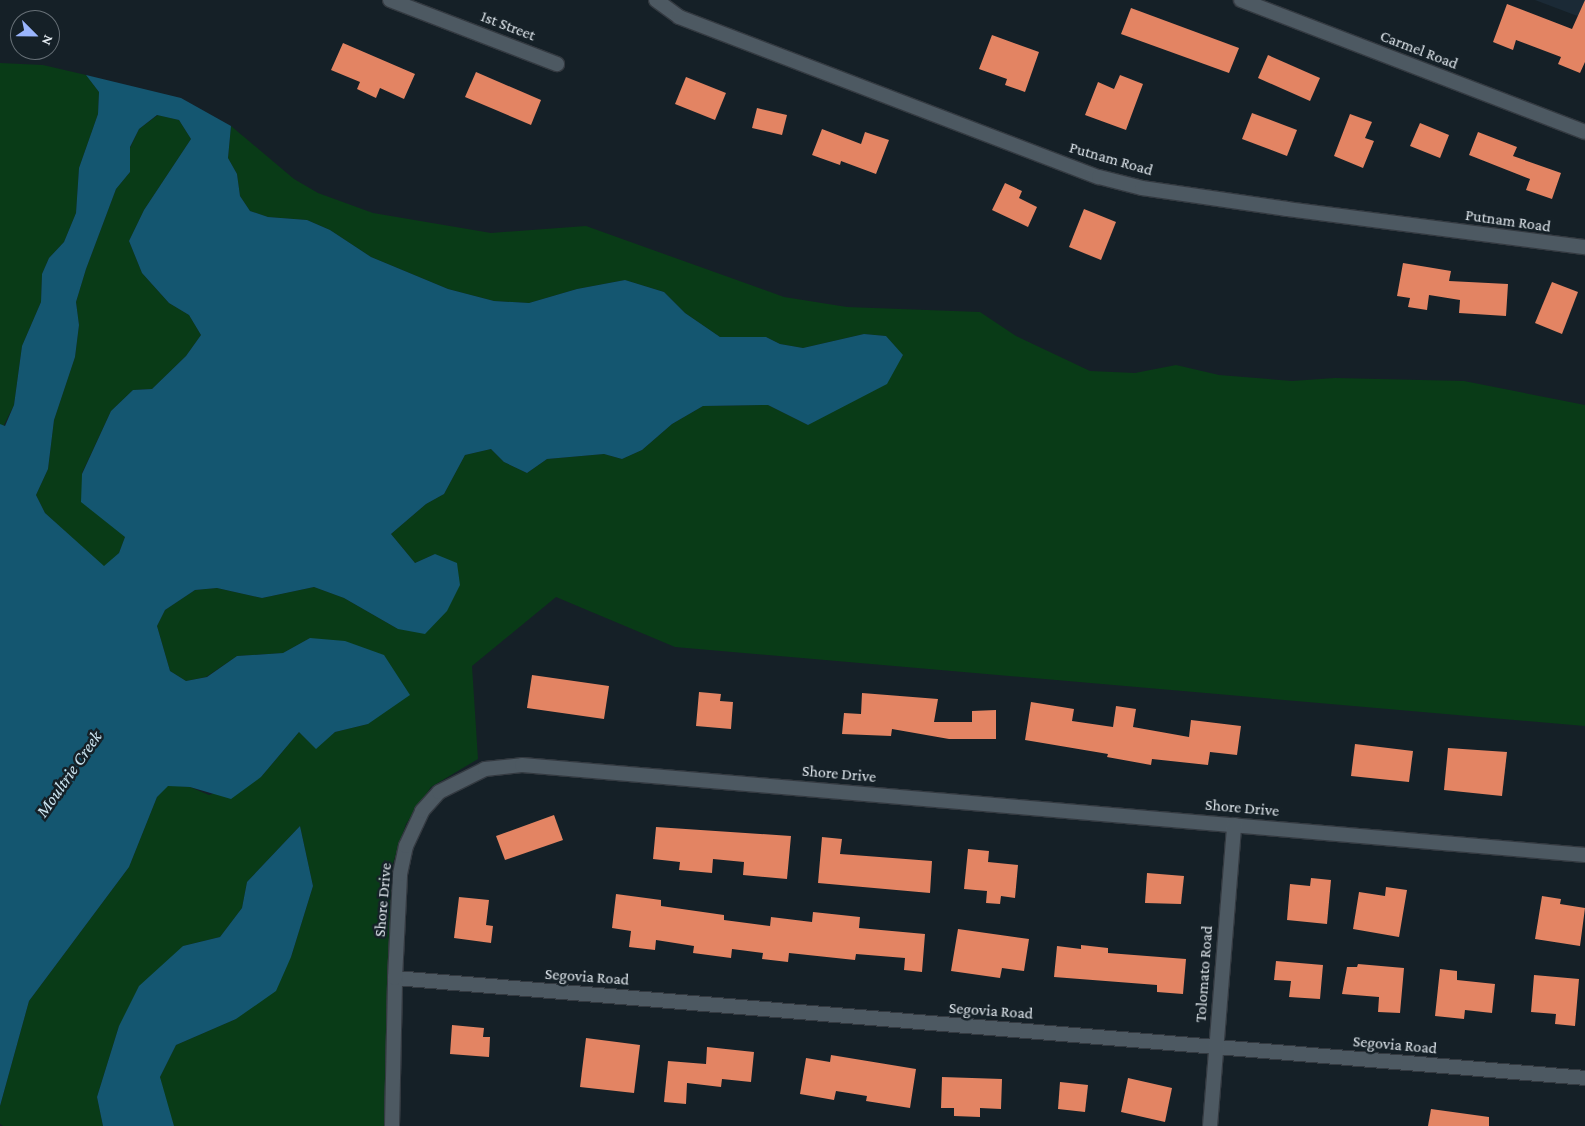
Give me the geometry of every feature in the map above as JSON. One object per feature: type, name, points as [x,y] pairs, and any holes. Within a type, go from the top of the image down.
[{"type":"street","name":"1st Street","points":[[390,0],[556,64]]},
{"type":"street","name":"Putnam Road","points":[[656,0],[679,16],[1099,177],[1142,188],[1277,208],[1585,247]]},
{"type":"street","name":"Carmel Road","points":[[1241,0],[1585,132]]},
{"type":"street","name":"Shore Drive","points":[[392,1126],[394,978],[400,874],[413,828],[422,811],[440,792],[485,769],[522,765],[1585,855]]},
{"type":"street","name":"Tolomato Road","points":[[1210,1126],[1234,825]]},
{"type":"street","name":"Segovia Road","points":[[394,978],[1585,1078]]},
{"type":"shaded area","points":[[1535,0],[1585,0],[1585,5],[1580,17]]},
{"type":"green space","points":[[0,63],[43,65],[86,75],[99,92],[98,114],[79,168],[76,213],[64,242],[49,258],[42,274],[41,302],[22,346],[14,405],[3,427],[0,424]]},
{"type":"green space","points":[[158,115],[179,120],[191,139],[144,210],[129,241],[142,273],[169,303],[189,315],[201,335],[186,356],[152,389],[133,390],[111,411],[82,473],[106,519],[125,537],[119,553],[104,567],[45,513],[36,495],[48,469],[54,420],[75,357],[79,325],[76,302],[86,269],[116,189],[130,172],[130,148],[139,129]]},
{"type":"green space","points":[[231,126],[294,179],[318,193],[373,213],[491,233],[586,226],[784,297],[847,307],[980,312],[1016,336],[1090,371],[1135,373],[1176,365],[1219,375],[1292,381],[1335,378],[1464,381],[1585,405],[1585,726],[675,647],[556,597],[472,666],[478,759],[431,787],[406,824],[391,869],[386,1126],[174,1126],[168,1111],[160,1077],[176,1045],[236,1019],[291,957],[313,886],[300,826],[247,882],[242,908],[220,937],[183,946],[119,1026],[97,1097],[103,1126],[3,1126],[0,1124],[0,1106],[29,1001],[129,867],[157,797],[168,785],[190,787],[209,795],[261,777],[299,732],[316,748],[335,732],[368,724],[310,638],[283,653],[237,656],[206,677],[186,681],[170,671],[157,626],[165,610],[195,590],[217,588],[262,598],[314,587],[344,598],[398,629],[435,554],[415,563],[391,534],[426,504],[444,494],[465,455],[491,449],[504,462],[527,473],[547,459],[604,454],[622,459],[642,450],[672,424],[703,406],[768,405],[808,425],[903,356],[886,336],[864,334],[803,348],[780,344],[766,337],[720,337],[685,313],[664,292],[625,280],[577,289],[529,303],[494,301],[448,289],[371,257],[330,230],[307,220],[268,217],[250,211],[240,196],[237,174],[228,158]]},
{"type":"water","name":"Moultrie Creek","points":[[86,75],[181,98],[231,126],[228,158],[237,174],[240,196],[250,211],[268,217],[307,220],[330,230],[371,257],[448,289],[494,301],[529,303],[577,289],[625,280],[664,292],[685,313],[720,337],[766,337],[780,344],[803,348],[864,334],[886,336],[903,355],[887,384],[808,425],[768,405],[703,406],[672,424],[642,450],[622,459],[604,454],[547,459],[527,473],[504,462],[491,449],[465,455],[444,494],[426,504],[391,534],[415,563],[435,554],[457,563],[460,585],[447,611],[425,634],[398,629],[344,598],[314,587],[262,598],[217,588],[195,590],[165,610],[157,626],[170,671],[186,681],[207,677],[237,656],[283,653],[310,638],[345,641],[384,655],[410,695],[368,724],[335,732],[316,749],[299,732],[261,777],[231,799],[190,787],[168,786],[157,797],[129,867],[29,1001],[0,1106],[0,424],[5,426],[14,405],[22,346],[41,302],[42,274],[49,258],[64,242],[76,213],[79,168],[98,114],[99,92]],"holes":[[[157,115],[179,120],[191,139],[144,210],[129,241],[142,273],[169,303],[189,315],[201,335],[186,356],[152,389],[133,390],[111,411],[82,474],[81,502],[125,537],[119,553],[104,566],[45,513],[36,495],[48,469],[54,420],[75,357],[79,325],[76,302],[86,269],[116,189],[130,172],[130,147],[139,129]]]},
{"type":"water","points":[[300,826],[313,886],[291,957],[276,991],[236,1019],[176,1045],[160,1077],[174,1126],[103,1126],[97,1097],[119,1026],[139,986],[183,946],[220,937],[242,908],[247,882]]},
{"type":"building","points":[[1585,0],[1585,62],[1580,73],[1558,64],[1561,57],[1516,40],[1513,50],[1493,42],[1507,4],[1572,29]]},
{"type":"building","points":[[1131,8],[1239,48],[1229,73],[1121,34]]},
{"type":"building","points":[[992,35],[1039,52],[1025,92],[1005,85],[1007,79],[979,69]]},
{"type":"building","points":[[343,43],[415,74],[404,99],[380,88],[376,98],[357,89],[360,82],[331,70]]},
{"type":"building","points":[[1268,55],[1320,78],[1310,101],[1258,78]]},
{"type":"building","points":[[476,72],[541,100],[531,125],[465,97]]},
{"type":"building","points":[[1120,75],[1143,84],[1126,130],[1085,115],[1098,82],[1114,89]]},
{"type":"building","points":[[686,77],[726,93],[715,120],[675,104]]},
{"type":"building","points":[[757,108],[787,115],[782,135],[752,128]]},
{"type":"building","points":[[1252,113],[1297,130],[1287,156],[1242,139]]},
{"type":"building","points":[[1350,114],[1372,122],[1365,138],[1374,141],[1363,168],[1334,156]]},
{"type":"building","points":[[1420,123],[1449,135],[1440,158],[1410,146]]},
{"type":"building","points":[[822,129],[861,144],[865,132],[889,140],[876,174],[841,161],[840,165],[812,155]]},
{"type":"building","points":[[1478,132],[1517,147],[1513,156],[1561,173],[1552,199],[1526,190],[1530,179],[1469,155]]},
{"type":"building","points":[[1005,183],[1022,191],[1019,198],[1037,207],[1028,227],[992,210]]},
{"type":"building","points":[[1084,209],[1116,222],[1101,260],[1069,247]]},
{"type":"building","points":[[1403,263],[1451,271],[1449,281],[1508,284],[1506,316],[1459,313],[1460,300],[1429,295],[1427,310],[1408,307],[1410,298],[1397,296]]},
{"type":"building","points":[[1552,282],[1578,292],[1562,334],[1535,323]]},
{"type":"building","points":[[532,675],[609,686],[604,719],[527,708]]},
{"type":"building","points":[[699,692],[721,694],[720,701],[733,702],[731,729],[696,726]]},
{"type":"building","points":[[862,693],[938,699],[934,722],[972,722],[972,711],[996,710],[996,739],[949,739],[892,729],[891,736],[842,734],[844,713],[861,714]]},
{"type":"building","points":[[1031,702],[1074,709],[1072,721],[1113,727],[1116,706],[1136,709],[1133,727],[1189,737],[1191,720],[1241,726],[1237,755],[1210,752],[1208,765],[1152,759],[1151,765],[1107,757],[1108,754],[1025,740]]},
{"type":"building","points":[[1355,744],[1413,751],[1409,782],[1351,776]]},
{"type":"building","points":[[1448,748],[1507,752],[1502,796],[1444,790]]},
{"type":"building","points":[[554,815],[563,840],[505,860],[496,836]]},
{"type":"building","points":[[656,827],[791,836],[787,879],[743,875],[744,862],[713,859],[712,873],[679,870],[680,862],[653,859]]},
{"type":"building","points":[[822,837],[842,839],[840,854],[932,861],[930,893],[818,883]]},
{"type":"building","points":[[968,849],[989,851],[988,862],[1018,865],[1015,898],[1001,896],[1000,904],[986,903],[987,891],[964,889]]},
{"type":"building","points":[[1147,873],[1184,876],[1181,904],[1145,903]]},
{"type":"building","points":[[1311,878],[1331,880],[1327,924],[1287,920],[1290,884],[1310,886]]},
{"type":"building","points":[[1386,887],[1407,890],[1399,937],[1353,929],[1359,892],[1385,896]]},
{"type":"building","points":[[616,894],[661,900],[661,906],[724,915],[724,920],[770,926],[771,917],[812,922],[813,912],[860,917],[859,928],[925,934],[922,972],[904,970],[905,958],[856,954],[855,960],[789,953],[788,962],[762,959],[763,953],[732,949],[731,958],[693,953],[694,946],[656,940],[655,950],[629,947],[631,931],[612,928]]},
{"type":"building","points":[[1542,896],[1561,899],[1560,904],[1585,908],[1580,946],[1535,939]]},
{"type":"building","points":[[459,897],[489,900],[486,925],[493,926],[491,943],[454,938]]},
{"type":"building","points":[[958,929],[1029,939],[1024,971],[1002,968],[1000,978],[951,971]]},
{"type":"building","points":[[1081,945],[1108,948],[1108,953],[1186,959],[1183,994],[1157,992],[1157,985],[1054,977],[1057,946],[1081,949]]},
{"type":"building","points":[[1276,961],[1323,965],[1320,999],[1289,997],[1291,981],[1274,980]]},
{"type":"building","points":[[1358,964],[1404,968],[1400,1013],[1378,1012],[1379,997],[1342,994],[1347,967],[1357,967]]},
{"type":"building","points":[[1440,969],[1457,971],[1457,980],[1495,984],[1492,1013],[1465,1010],[1464,1019],[1435,1016]]},
{"type":"building","points":[[1534,975],[1579,979],[1575,1026],[1555,1024],[1556,1014],[1531,1012]]},
{"type":"building","points":[[452,1025],[484,1028],[483,1037],[490,1037],[489,1057],[450,1054]]},
{"type":"building","points":[[586,1038],[640,1045],[634,1093],[580,1087]]},
{"type":"building","points":[[707,1047],[754,1052],[751,1082],[722,1079],[721,1087],[687,1083],[686,1104],[664,1102],[668,1061],[706,1064]]},
{"type":"building","points":[[831,1055],[916,1069],[910,1108],[866,1101],[867,1096],[836,1091],[834,1100],[800,1094],[806,1058],[830,1062]]},
{"type":"building","points":[[942,1077],[1002,1079],[1001,1109],[980,1108],[980,1117],[954,1116],[954,1108],[941,1108]]},
{"type":"building","points":[[1128,1078],[1172,1088],[1165,1122],[1121,1112]]},
{"type":"building","points":[[1060,1082],[1088,1085],[1085,1112],[1058,1109]]},
{"type":"building","points":[[1431,1109],[1489,1117],[1489,1126],[1428,1126]]}]
